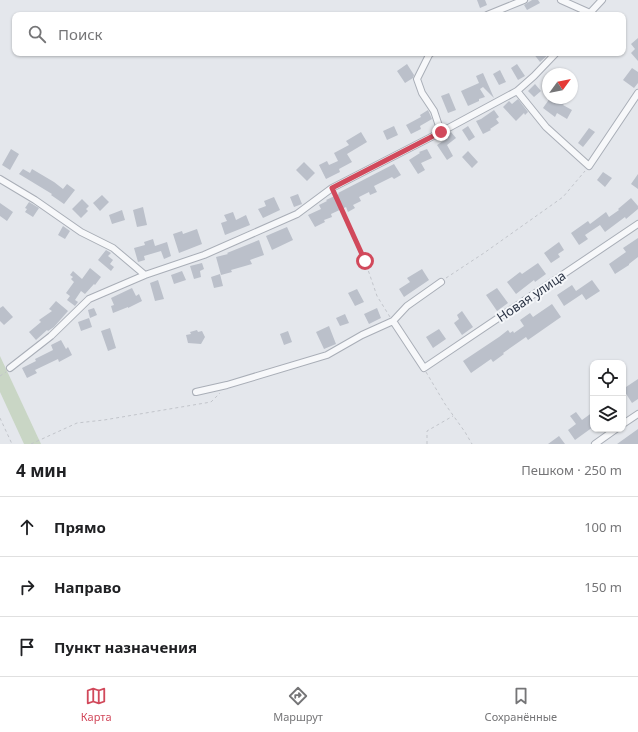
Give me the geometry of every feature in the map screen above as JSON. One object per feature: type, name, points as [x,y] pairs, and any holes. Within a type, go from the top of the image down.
[{"type":"street","points":[[494,12],[524,0]]},
{"type":"street","points":[[562,0],[585,12]]},
{"type":"street","points":[[591,12],[602,0]]},
{"type":"street","points":[[429,56],[417,79],[422,93],[434,112],[441,132]]},
{"type":"street","points":[[10,368],[51,336],[89,299],[144,275],[204,255],[297,214],[332,188],[441,132],[516,91],[534,76],[553,56]]},
{"type":"street","points":[[516,91],[546,127],[589,166],[638,93]]},
{"type":"street","points":[[0,179],[35,200],[81,232],[113,248],[144,275]]},
{"type":"street","name":"Новая улица","points":[[424,368],[638,224]]},
{"type":"street","points":[[196,392],[227,385],[326,355],[362,335],[393,321],[407,306],[441,282]]},
{"type":"street","points":[[393,321],[424,368]]},
{"type":"street","points":[[626,422],[638,414]]},
{"type":"street","points":[[595,444],[612,432]]},
{"type":"path","points":[[441,282],[563,197],[589,166]]},
{"type":"path","points":[[332,188],[365,261],[377,296],[393,321]]},
{"type":"path","points":[[0,376],[10,368]]},
{"type":"path","points":[[424,368],[445,404],[472,444]]},
{"type":"path","points":[[31,444],[77,423],[104,420],[211,402],[227,385]]},
{"type":"path","points":[[427,444],[426,431],[453,416]]},
{"type":"path","points":[[0,418],[12,444]]},
{"type":"green space","points":[[0,356],[41,444],[24,444],[0,392]]},
{"type":"building","points":[[477,0],[485,0],[487,5],[480,8]]},
{"type":"building","points":[[532,0],[538,0],[540,3],[527,10],[524,5]]},
{"type":"building","points":[[638,38],[638,61],[631,53],[635,49],[631,44]]},
{"type":"building","points":[[535,56],[547,56],[540,62]]},
{"type":"building","points":[[407,64],[414,75],[413,78],[405,83],[397,71]]},
{"type":"building","points":[[517,64],[525,76],[518,80],[511,68]]},
{"type":"building","points":[[632,68],[638,72],[638,83],[634,88],[623,80]]},
{"type":"building","points":[[500,70],[506,82],[499,85],[493,74]]},
{"type":"building","points":[[483,73],[494,98],[483,87],[480,89],[485,97],[468,106],[461,91],[479,83],[476,76]]},
{"type":"building","points":[[535,84],[541,91],[534,97],[528,91]]},
{"type":"building","points":[[449,93],[456,110],[448,113],[441,96]]},
{"type":"building","points":[[518,99],[528,112],[525,115],[524,113],[516,121],[503,107],[509,101],[512,104]]},
{"type":"building","points":[[546,104],[564,104],[563,105],[572,110],[567,119],[557,113],[555,117],[543,108]]},
{"type":"building","points":[[428,110],[432,119],[420,126],[421,129],[411,134],[406,125],[421,117],[420,115]]},
{"type":"building","points":[[494,110],[499,117],[496,119],[499,123],[490,129],[491,130],[483,134],[476,121]]},
{"type":"building","points":[[394,126],[398,135],[387,140],[383,131]]},
{"type":"building","points":[[468,126],[475,137],[469,141],[462,130]]},
{"type":"building","points":[[589,128],[595,132],[583,147],[578,143]]},
{"type":"building","points":[[361,132],[367,142],[347,154],[352,162],[339,169],[340,172],[326,179],[319,165],[327,161],[329,165],[338,161],[334,153],[349,145],[346,141]]},
{"type":"building","points":[[451,132],[456,138],[447,145],[453,156],[447,160],[437,145],[448,138],[446,136]]},
{"type":"building","points":[[11,149],[19,154],[10,170],[2,165]]},
{"type":"building","points":[[427,149],[432,158],[421,163],[425,170],[418,174],[409,160],[420,153],[419,152]]},
{"type":"building","points":[[468,151],[478,162],[472,168],[462,157]]},
{"type":"building","points":[[304,162],[315,173],[307,181],[296,170]]},
{"type":"building","points":[[394,164],[401,175],[394,179],[392,177],[374,186],[377,192],[370,195],[369,192],[359,197],[361,201],[353,205],[355,208],[348,212],[346,207],[331,214],[332,217],[324,220],[325,222],[315,227],[308,215],[321,209],[319,205],[339,194],[338,193]]},
{"type":"building","points":[[23,169],[30,173],[32,169],[63,189],[67,184],[75,190],[64,204],[51,195],[52,194],[19,174]]},
{"type":"building","points":[[603,172],[612,178],[605,187],[597,180]]},
{"type":"building","points":[[638,174],[638,189],[631,184]]},
{"type":"building","points":[[298,194],[302,204],[294,207],[290,197]]},
{"type":"building","points":[[102,195],[109,202],[100,211],[93,203]]},
{"type":"building","points":[[274,197],[280,210],[263,218],[258,209],[266,206],[264,201]]},
{"type":"building","points":[[631,198],[638,206],[638,209],[626,219],[625,217],[605,232],[600,225],[585,235],[588,239],[579,245],[571,233],[588,221],[590,224],[606,212],[609,217],[619,210],[618,209]]},
{"type":"building","points":[[82,199],[89,206],[86,209],[88,211],[81,218],[72,209]]},
{"type":"building","points":[[29,202],[39,208],[33,217],[25,212],[27,209],[25,208]]},
{"type":"building","points":[[0,203],[13,212],[7,221],[0,216]]},
{"type":"building","points":[[143,207],[147,225],[137,227],[133,210]]},
{"type":"building","points":[[122,210],[125,220],[112,224],[109,215]]},
{"type":"building","points":[[233,212],[236,220],[246,215],[250,225],[225,235],[221,223],[227,221],[224,215]]},
{"type":"building","points":[[63,226],[70,231],[65,239],[58,235]]},
{"type":"building","points":[[287,227],[293,240],[272,250],[266,236]]},
{"type":"building","points":[[197,229],[202,244],[179,253],[173,234],[182,231],[183,234]]},
{"type":"building","points":[[638,238],[638,257],[615,274],[609,264],[626,252],[623,248]]},
{"type":"building","points":[[153,239],[155,246],[167,242],[171,256],[164,259],[161,251],[144,256],[145,260],[138,262],[134,248],[145,245],[144,242]]},
{"type":"building","points":[[259,240],[264,255],[250,260],[252,264],[231,270],[232,272],[221,275],[216,257],[228,254],[227,253]]},
{"type":"building","points":[[559,242],[564,250],[558,254],[560,257],[551,263],[544,253]]},
{"type":"building","points":[[106,250],[111,253],[108,256],[113,260],[110,264],[114,267],[111,271],[98,260]]},
{"type":"building","points":[[202,263],[204,269],[200,271],[201,277],[194,279],[190,266]]},
{"type":"building","points":[[538,263],[546,274],[535,282],[534,280],[516,294],[507,282],[520,272],[522,274]]},
{"type":"building","points":[[90,268],[101,277],[85,294],[81,291],[75,300],[78,302],[75,306],[67,300],[70,296],[66,293],[74,282],[71,279],[73,277],[70,275],[73,271],[82,279]]},
{"type":"building","points":[[422,269],[429,280],[404,297],[399,289],[410,282],[407,278]]},
{"type":"building","points":[[182,271],[186,280],[174,284],[171,275]]},
{"type":"building","points":[[220,274],[223,286],[214,288],[211,277]]},
{"type":"building","points":[[158,280],[164,299],[155,301],[150,283]]},
{"type":"building","points":[[592,280],[600,291],[586,300],[582,294],[564,306],[557,295],[572,285],[576,291]]},
{"type":"building","points":[[132,288],[136,296],[139,294],[142,301],[113,313],[111,306],[114,305],[111,298]]},
{"type":"building","points":[[497,288],[508,303],[497,311],[486,295]]},
{"type":"building","points":[[357,289],[364,302],[355,306],[348,293]]},
{"type":"building","points":[[56,301],[68,311],[54,327],[48,331],[47,330],[36,340],[29,332],[41,322],[39,320],[52,311],[49,309]]},
{"type":"building","points":[[552,304],[561,317],[528,340],[526,337],[493,362],[491,359],[471,373],[463,361],[508,330],[510,333],[513,331],[514,333],[524,326],[520,320],[530,313],[533,317]]},
{"type":"building","points":[[3,306],[13,317],[4,325],[0,321],[0,308]]},
{"type":"building","points":[[94,308],[97,315],[90,318],[88,310]]},
{"type":"building","points":[[377,308],[381,318],[369,324],[364,314]]},
{"type":"building","points":[[462,311],[473,327],[462,335],[454,323],[459,319],[457,315]]},
{"type":"building","points":[[345,314],[349,323],[340,326],[336,318]]},
{"type":"building","points":[[89,318],[92,327],[81,331],[78,322]]},
{"type":"building","points":[[329,326],[336,344],[324,349],[316,332]]},
{"type":"building","points":[[110,328],[116,348],[108,351],[101,331]]},
{"type":"building","points":[[439,329],[446,339],[433,348],[426,337]]},
{"type":"building","points":[[197,330],[198,332],[202,331],[205,337],[201,344],[188,343],[186,335]]},
{"type":"building","points":[[288,331],[292,342],[284,345],[280,334]]},
{"type":"building","points":[[61,340],[66,349],[68,347],[72,355],[59,362],[58,359],[35,370],[37,373],[27,378],[22,368],[36,361],[35,359],[53,350],[51,345]]},
{"type":"building","points":[[638,379],[638,399],[632,403],[626,394],[626,387]]},
{"type":"building","points":[[576,412],[582,420],[590,414],[590,429],[575,440],[568,430],[576,424],[570,416]]},
{"type":"building","points":[[638,429],[638,444],[617,444]]},
{"type":"building","points":[[559,436],[565,444],[548,444]]},
{"type":"route","points":[[365,261],[332,188],[441,132]]}]
